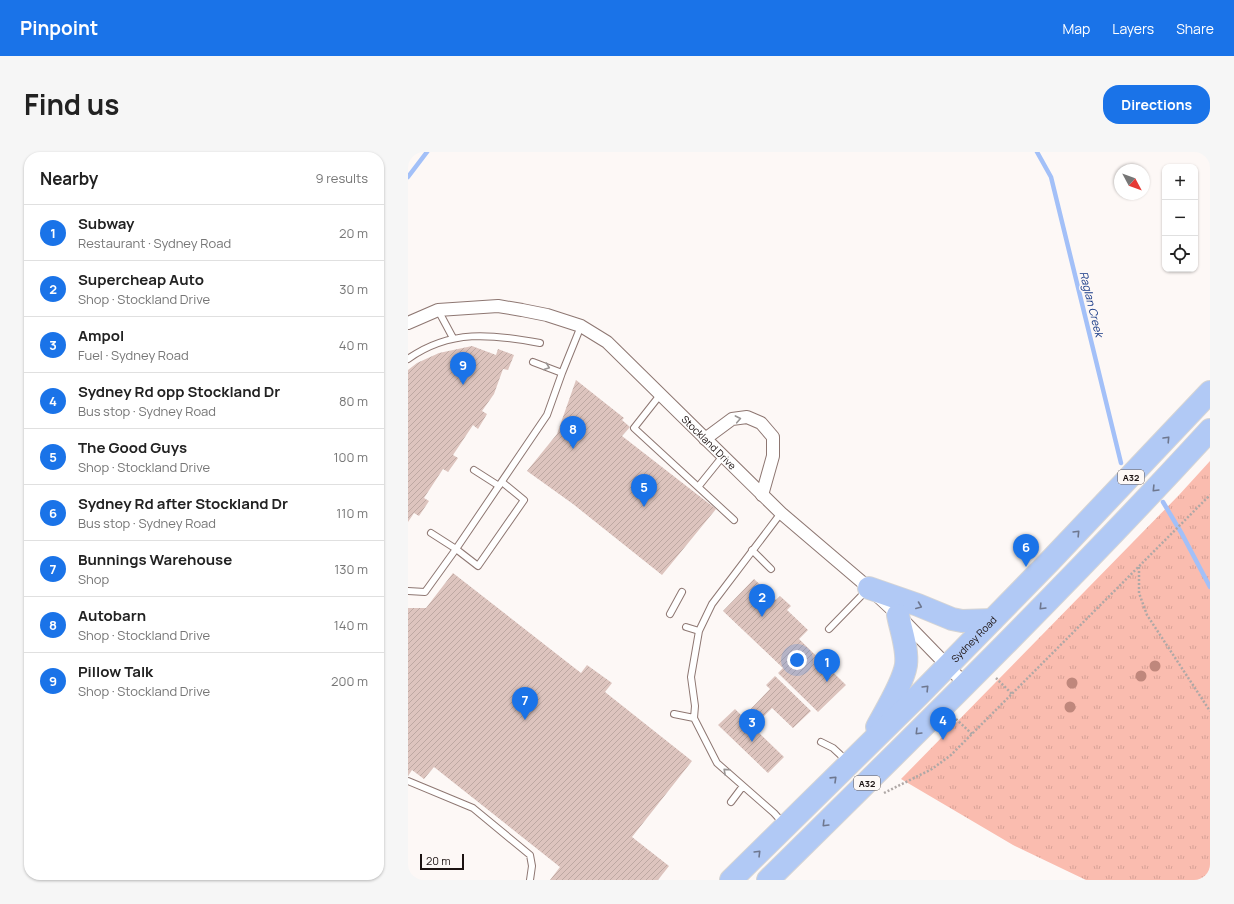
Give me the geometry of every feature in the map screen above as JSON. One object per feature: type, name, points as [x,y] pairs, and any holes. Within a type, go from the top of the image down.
[{"type":"highway","name":"Sydney Road","points":[[731,880],[780,820],[849,764],[1056,556],[1210,392]]},
{"type":"highway","name":"A32","points":[[768,880],[1074,574],[1210,430]]},
{"type":"highway","points":[[869,588],[918,605],[952,619],[962,621],[992,620]]},
{"type":"highway","points":[[867,746],[896,690],[906,665],[906,654],[898,616]]},
{"type":"street","name":"Stockland Drive","points":[[408,323],[438,310],[498,306],[547,315],[581,326],[607,342],[762,495],[869,588],[965,684]]},
{"type":"street","points":[[705,439],[732,419],[747,417],[761,423],[773,437],[773,456],[762,495]]},
{"type":"lane","points":[[438,310],[453,338]]},
{"type":"lane","points":[[408,591],[425,592],[456,549],[546,415],[581,326]]},
{"type":"lane","points":[[408,359],[418,352],[453,338],[480,336],[506,337],[540,343]]},
{"type":"lane","points":[[533,362],[562,372]]},
{"type":"lane","points":[[660,395],[634,428],[734,520]]},
{"type":"lane","points":[[698,487],[723,456]]},
{"type":"lane","points":[[431,533],[456,549],[478,566],[524,500],[500,484],[474,470]]},
{"type":"lane","points":[[780,820],[717,763],[694,718],[695,706],[691,677],[699,631],[712,604],[781,513]]},
{"type":"lane","points":[[752,550],[771,569]]},
{"type":"lane","points":[[829,629],[869,588]]},
{"type":"lane","points":[[670,614],[682,592]]},
{"type":"lane","points":[[686,628],[699,631]]},
{"type":"lane","points":[[674,714],[694,718]]},
{"type":"lane","points":[[821,742],[833,748],[849,764]]},
{"type":"lane","points":[[408,781],[473,808],[530,855],[532,866],[530,880]]},
{"type":"lane","points":[[731,802],[743,786]]},
{"type":"lane","points":[[769,802],[780,820]]},
{"type":"path","points":[[879,798],[885,792],[938,765],[951,755],[1210,495]]},
{"type":"path","points":[[1139,566],[1139,593],[1147,615],[1210,711]]},
{"type":"path","points":[[996,678],[1012,694]]},
{"type":"path","points":[[956,719],[972,734]]},
{"type":"green space","points":[[1210,461],[1210,880],[1086,880],[1013,845],[901,779],[1179,495]]},
{"type":"building","points":[[472,346],[496,355],[498,349],[514,355],[508,370],[503,369],[494,394],[482,411],[487,414],[478,429],[473,425],[453,455],[458,458],[448,472],[443,469],[424,498],[429,501],[419,516],[414,513],[408,522],[408,370],[417,363],[439,353]]},
{"type":"building","points":[[576,380],[624,418],[622,420],[630,427],[622,436],[716,509],[662,575],[573,504],[527,471],[557,434]]},
{"type":"building","points":[[453,573],[581,673],[587,665],[612,683],[605,692],[692,761],[632,837],[669,866],[658,880],[550,880],[560,867],[434,767],[424,779],[412,770],[408,776],[408,608],[426,608]]},
{"type":"building","points":[[754,579],[776,600],[780,596],[791,606],[787,610],[808,630],[799,639],[846,685],[818,712],[778,673],[783,668],[723,611]]},
{"type":"building","points":[[775,676],[811,711],[793,728],[772,708],[753,727],[784,757],[768,773],[718,725],[735,709],[743,717],[770,689],[766,685]]},
{"type":"waterway","name":"Raglan Creek","points":[[408,177],[427,152]]},
{"type":"waterway","name":"Raglan Creek","points":[[1037,152],[1051,177],[1121,463]]},
{"type":"waterway","name":"Raglan Creek","points":[[1163,502],[1210,587]]},
{"type":"place","name":"Pillow Talk","points":[[463,385]]},
{"type":"place","name":"Autobarn","points":[[573,449]]},
{"type":"place","name":"The Good Guys","points":[[644,507]]},
{"type":"place","name":"Sydney Rd after Stockland Dr","points":[[1026,567]]},
{"type":"place","name":"Supercheap Auto","points":[[762,617]]},
{"type":"place","name":"Subway","points":[[827,682]]},
{"type":"place","name":"Bunnings Warehouse","points":[[525,720]]},
{"type":"place","name":"Sydney Rd opp Stockland Dr","points":[[943,740]]},
{"type":"place","name":"Ampol","points":[[752,742]]}]
